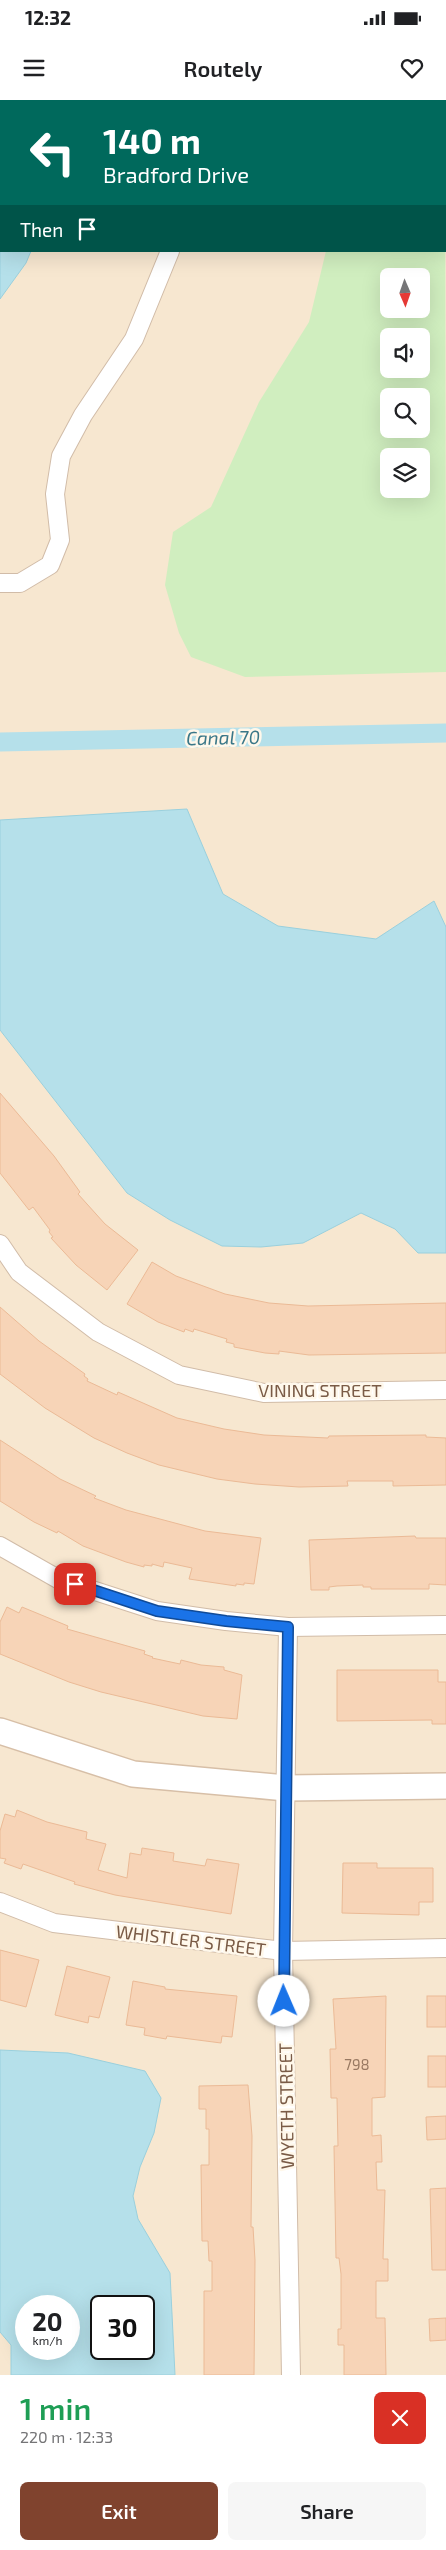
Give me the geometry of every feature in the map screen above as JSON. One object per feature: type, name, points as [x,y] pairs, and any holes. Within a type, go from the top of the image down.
[{"type":"street","points":[[0,583],[20,583],[50,565],[60,540],[55,494],[61,456],[83,415],[134,339],[170,252]]},
{"type":"street","name":"VINING STREET","points":[[0,1244],[20,1272],[98,1332],[179,1375],[264,1393],[446,1390]]},
{"type":"street","points":[[0,1546],[58,1579],[157,1611],[226,1621],[288,1627],[446,1625]]},
{"type":"street","name":"WYETH STREET","points":[[288,1627],[284,1952],[292,2375]]},
{"type":"street","points":[[0,1731],[133,1774],[286,1788],[446,1786]]},
{"type":"street","name":"WHISTLER STREET","points":[[0,1902],[54,1923],[284,1952],[446,1948]]},
{"type":"shaded area","points":[[0,252],[446,252],[446,2375],[0,2375]]},
{"type":"green space","points":[[326,252],[445,252],[446,672],[245,677],[191,657],[179,633],[165,585],[173,532],[211,507],[259,402],[309,322]]},
{"type":"water","points":[[0,252],[31,252],[26,263],[0,299]]},
{"type":"water","points":[[187,809],[223,894],[278,926],[376,939],[434,901],[446,927],[446,1253],[418,1253],[395,1229],[361,1213],[303,1243],[261,1247],[222,1246],[170,1220],[127,1193],[0,1030],[0,820]]},
{"type":"water","points":[[0,2050],[68,2053],[145,2071],[161,2098],[154,2133],[140,2167],[133,2196],[138,2219],[170,2273],[175,2375],[11,2375],[11,2345],[0,2332]]},
{"type":"building","points":[[0,1093],[54,1156],[80,1192],[78,1194],[105,1224],[138,1250],[107,1290],[76,1265],[51,1238],[53,1237],[49,1232],[50,1230],[33,1207],[29,1210],[0,1173]]},
{"type":"building","points":[[152,1262],[176,1276],[225,1294],[269,1303],[308,1306],[446,1303],[446,1353],[309,1355],[279,1351],[279,1354],[265,1353],[234,1347],[234,1344],[226,1342],[227,1339],[194,1329],[193,1332],[185,1329],[184,1332],[158,1322],[127,1304]]},
{"type":"building","points":[[0,1307],[39,1341],[85,1374],[84,1376],[88,1379],[87,1381],[117,1395],[118,1392],[177,1418],[224,1429],[264,1435],[328,1438],[329,1436],[426,1435],[426,1437],[446,1438],[446,1485],[393,1486],[393,1481],[347,1481],[348,1486],[299,1487],[255,1484],[217,1479],[159,1465],[127,1453],[94,1438],[45,1408],[0,1374]]},
{"type":"building","points":[[0,1440],[60,1479],[96,1496],[94,1498],[126,1510],[205,1531],[261,1538],[254,1584],[244,1583],[244,1585],[236,1584],[236,1586],[189,1579],[192,1568],[164,1562],[163,1567],[152,1564],[152,1566],[144,1565],[144,1567],[126,1562],[83,1546],[58,1531],[57,1533],[34,1522],[0,1501]]},
{"type":"building","points":[[415,1536],[416,1538],[446,1538],[446,1585],[429,1584],[429,1589],[371,1589],[371,1587],[363,1587],[363,1585],[329,1587],[329,1590],[311,1590],[309,1540]]},
{"type":"building","points":[[7,1607],[19,1613],[22,1607],[68,1626],[67,1629],[145,1651],[144,1654],[152,1658],[180,1664],[181,1660],[201,1665],[224,1667],[224,1670],[242,1675],[237,1719],[203,1716],[101,1692],[69,1682],[0,1654],[0,1622]]},
{"type":"building","points":[[337,1670],[438,1670],[438,1682],[446,1682],[446,1724],[432,1724],[432,1720],[337,1721]]},
{"type":"building","points":[[17,1810],[47,1822],[87,1832],[86,1839],[106,1844],[98,1870],[127,1878],[130,1853],[141,1855],[142,1848],[174,1853],[173,1861],[205,1866],[207,1859],[239,1864],[231,1914],[115,1895],[74,1884],[75,1882],[23,1864],[21,1869],[4,1863],[6,1859],[0,1858],[0,1831],[5,1814],[15,1817]]},
{"type":"building","points":[[343,1863],[377,1863],[377,1868],[433,1868],[433,1902],[419,1902],[419,1915],[342,1913]]},
{"type":"building","points":[[0,1950],[39,1960],[26,2007],[0,2000]]},
{"type":"building","points":[[67,1966],[110,1977],[99,2018],[89,2016],[88,2023],[55,2015]]},
{"type":"building","points":[[133,1981],[165,1987],[165,1989],[237,1996],[232,2037],[222,2036],[221,2043],[167,2036],[166,2039],[144,2035],[145,2028],[126,2025]]},
{"type":"building","points":[[386,1996],[385,2097],[372,2098],[372,2136],[381,2135],[382,2162],[376,2162],[377,2190],[385,2190],[383,2259],[388,2259],[388,2281],[376,2281],[376,2318],[385,2318],[386,2375],[344,2375],[344,2345],[338,2345],[338,2329],[341,2329],[341,2274],[339,2258],[336,2258],[334,2146],[338,2146],[337,2098],[331,2098],[330,2049],[336,2049],[333,1999]]},
{"type":"building","points":[[427,1996],[446,1996],[446,2027],[427,2027]]},
{"type":"building","points":[[428,2056],[446,2056],[446,2087],[428,2087]]},
{"type":"building","points":[[248,2085],[252,2136],[251,2227],[253,2227],[255,2260],[254,2375],[204,2375],[204,2291],[212,2291],[212,2261],[209,2261],[208,2241],[202,2241],[201,2165],[209,2165],[209,2129],[206,2129],[206,2109],[199,2109],[199,2086]]},
{"type":"building","points":[[446,2116],[446,2139],[427,2140],[426,2117]]},
{"type":"building","points":[[446,2188],[446,2270],[432,2270],[430,2189]]},
{"type":"building","points":[[446,2318],[446,2340],[430,2341],[429,2319]]},
{"type":"waterway","name":"Canal 70","points":[[0,742],[446,733]]},
{"type":"route","points":[[75,1584],[157,1611],[226,1621],[288,1627],[284,2001]]}]
